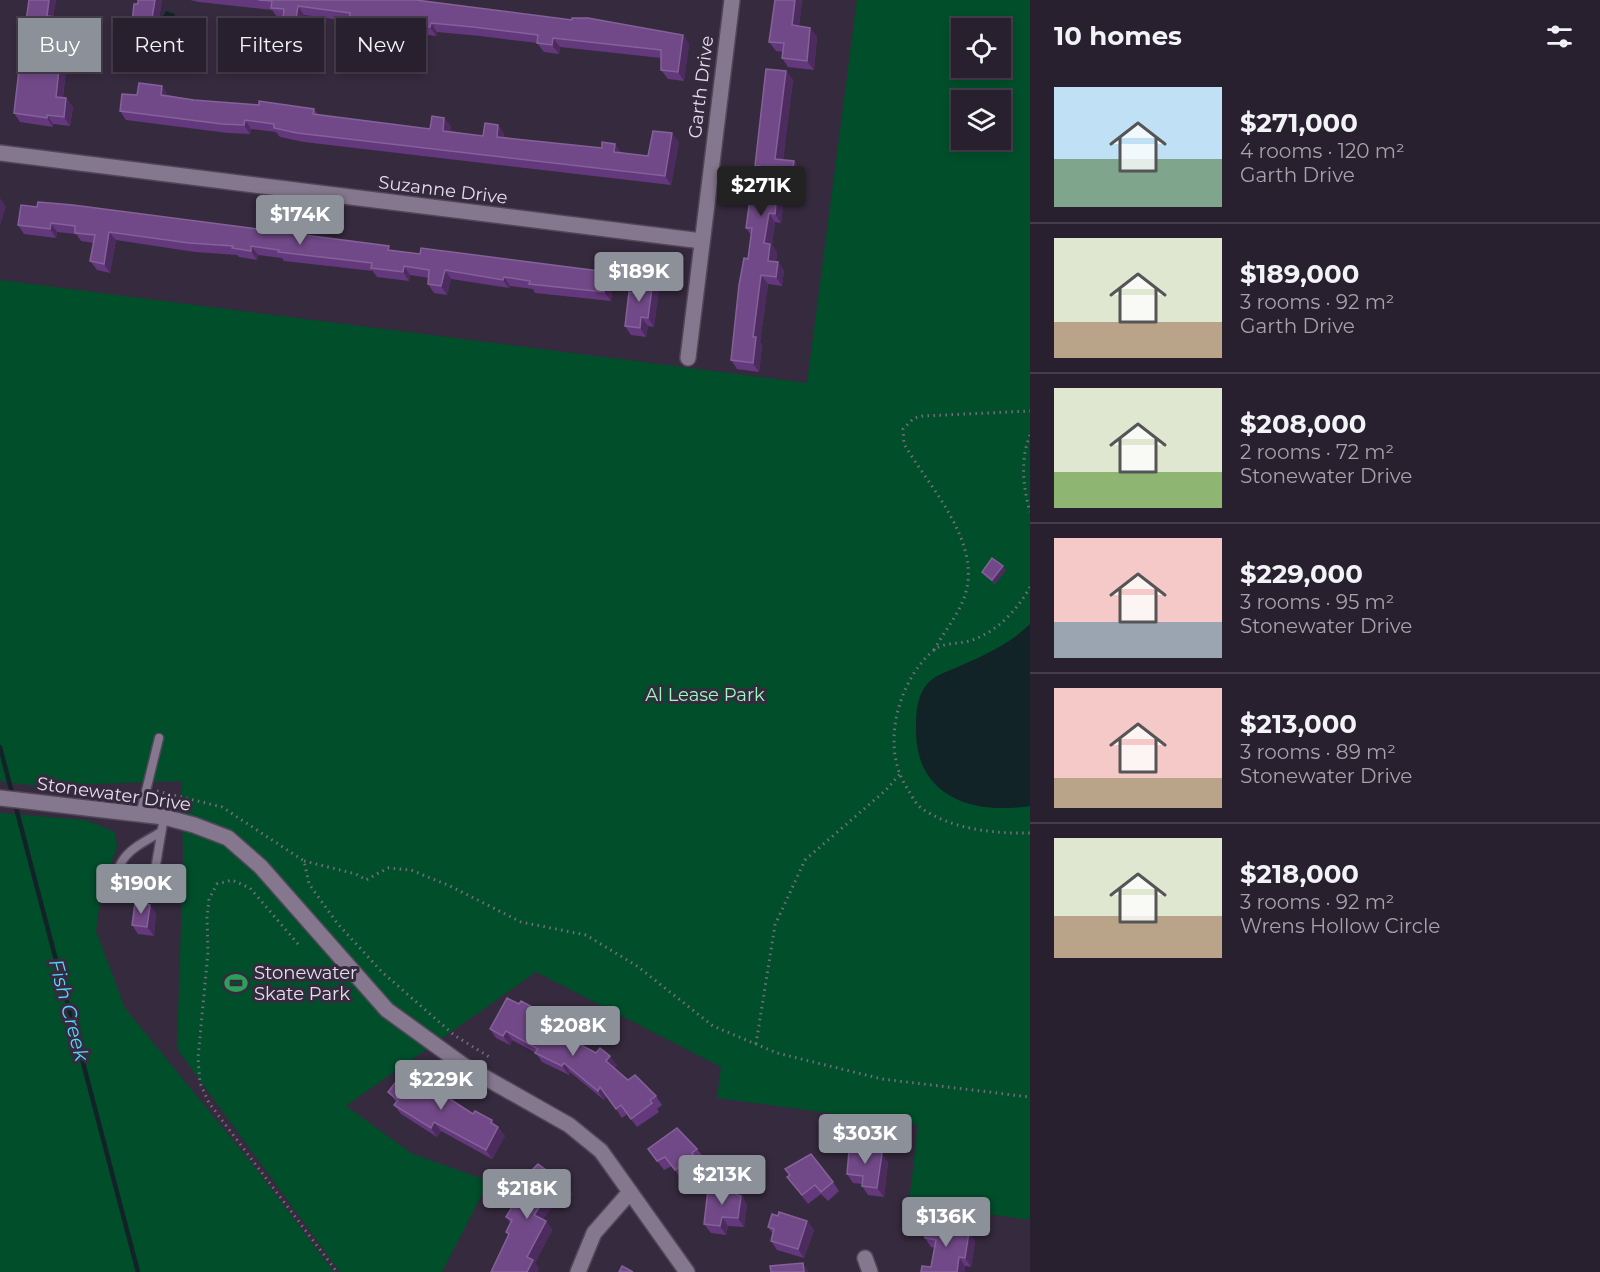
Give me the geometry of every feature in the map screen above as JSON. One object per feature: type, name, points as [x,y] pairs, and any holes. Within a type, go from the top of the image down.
[{"type":"street","name":"Garth Drive","points":[[688,358],[732,0]]},
{"type":"street","name":"Suzanne Drive","points":[[0,153],[702,242]]},
{"type":"street","name":"Stonewater Drive","points":[[0,798],[140,815],[162,825],[194,825],[228,838],[261,867],[387,1010],[463,1065],[569,1125],[601,1151],[687,1272]]},
{"type":"street","points":[[578,1272],[594,1233],[630,1192]]},
{"type":"lane","points":[[140,815],[159,738]]},
{"type":"lane","points":[[110,891],[117,867],[124,856],[162,825]]},
{"type":"lane","points":[[138,899],[153,882],[162,825]]},
{"type":"path","points":[[1030,411],[923,416],[914,418],[903,429],[904,444],[958,533],[969,569],[963,601],[934,650],[905,691],[895,720],[894,742],[900,774],[915,802],[932,812],[980,830],[1030,833]]},
{"type":"path","points":[[1030,435],[1024,449],[1023,468],[1030,512]]},
{"type":"path","points":[[934,650],[941,645],[976,639],[990,630],[1013,612],[1030,587]]},
{"type":"path","points":[[756,1044],[776,925],[805,860],[865,809],[900,774]]},
{"type":"path","points":[[146,789],[222,807],[304,861],[356,874],[366,880],[388,868],[411,870],[450,886],[521,922],[586,935],[637,966],[713,1026],[804,1062],[858,1075],[1030,1097]]},
{"type":"path","points":[[304,861],[309,884],[337,922],[382,972],[454,1035],[491,1058]]},
{"type":"path","points":[[298,944],[249,888],[232,880],[217,884],[210,899],[207,917],[208,952],[200,1023],[200,1083],[209,1103],[337,1272]]},
{"type":"green space","name":"Al Lease Park","points":[[857,0],[1030,0],[1030,1220],[909,1203],[918,1125],[717,1098],[721,1067],[536,972],[346,1106],[413,1154],[489,1181],[442,1272],[340,1272],[177,1049],[183,862],[182,781],[36,786],[0,781],[0,280],[807,383]]},
{"type":"green space","points":[[0,813],[86,820],[115,832],[117,847],[101,893],[96,931],[125,1008],[253,1165],[334,1272],[0,1272]]},
{"type":"shaded area","points":[[166,11],[175,14],[175,18],[162,18]]},
{"type":"shaded area","points":[[1030,624],[1030,806],[987,807],[967,803],[950,796],[935,784],[925,769],[918,750],[916,726],[919,698],[924,688],[935,677],[997,648]]},
{"type":"building","points":[[29,0],[49,0],[47,16],[56,17],[56,18],[26,18]]},
{"type":"building","points":[[138,0],[155,0],[152,18],[132,18],[134,4],[138,4]]},
{"type":"building","points":[[258,0],[416,0],[572,20],[572,18],[588,18],[683,35],[678,72],[661,70],[661,50],[553,38],[552,45],[537,43],[538,35],[431,23],[430,27],[426,26],[426,18],[349,18],[350,13],[298,6],[296,18],[283,18],[284,9],[271,8],[272,1]]},
{"type":"building","points":[[775,0],[795,0],[792,25],[810,28],[807,61],[782,58],[784,43],[769,42]]},
{"type":"building","points":[[766,69],[786,71],[775,159],[794,161],[792,175],[779,173],[775,214],[769,213],[764,243],[770,244],[768,261],[778,262],[776,277],[761,275],[753,337],[756,337],[753,363],[731,360],[739,285],[744,258],[748,259],[752,228],[746,228],[750,199],[756,199],[760,166],[755,166]]},
{"type":"building","points":[[19,72],[59,72],[56,97],[66,98],[64,117],[47,115],[47,118],[14,113]]},
{"type":"building","points":[[139,83],[162,86],[161,95],[259,105],[259,101],[314,109],[313,114],[430,129],[432,116],[444,118],[443,131],[483,136],[485,123],[498,125],[497,137],[602,148],[602,142],[615,144],[614,152],[648,156],[653,131],[672,133],[665,176],[297,133],[274,128],[274,124],[245,120],[244,125],[222,124],[120,111],[122,94],[137,95]]},
{"type":"building","points":[[38,202],[389,246],[388,250],[420,254],[421,248],[607,272],[604,292],[529,284],[530,281],[504,277],[503,280],[445,270],[441,286],[428,284],[429,270],[404,266],[403,272],[371,268],[372,263],[278,252],[279,250],[251,246],[251,251],[232,248],[233,246],[189,243],[109,232],[104,264],[90,261],[95,235],[75,233],[75,226],[51,223],[50,229],[18,225],[21,205],[37,207]]},
{"type":"building","points":[[635,278],[653,280],[648,318],[641,317],[640,328],[625,326],[629,292],[633,293]]},
{"type":"building","points":[[992,558],[1003,566],[992,580],[982,572]]},
{"type":"building","points":[[135,903],[150,905],[147,927],[132,925]]},
{"type":"building","points":[[507,998],[519,1004],[521,1001],[534,1008],[531,1014],[567,1030],[564,1036],[596,1053],[600,1048],[610,1056],[606,1061],[628,1080],[635,1075],[656,1096],[650,1100],[652,1103],[631,1119],[621,1105],[616,1109],[600,1087],[598,1091],[564,1063],[562,1066],[535,1053],[538,1049],[506,1031],[503,1036],[490,1029]]},
{"type":"building","points":[[405,1070],[473,1114],[475,1111],[492,1120],[491,1123],[498,1127],[486,1150],[434,1122],[431,1128],[394,1105],[398,1100],[388,1092]]},
{"type":"building","points":[[677,1128],[697,1149],[692,1153],[694,1156],[675,1170],[665,1157],[657,1161],[648,1149]]},
{"type":"building","points":[[854,1145],[869,1147],[868,1151],[882,1153],[877,1188],[862,1186],[863,1176],[847,1174],[849,1151],[853,1152]]},
{"type":"building","points":[[811,1154],[833,1182],[821,1192],[815,1185],[802,1195],[787,1177],[790,1175],[785,1169]]},
{"type":"building","points":[[538,1164],[567,1185],[558,1197],[549,1193],[534,1215],[546,1221],[527,1257],[533,1260],[527,1272],[491,1272],[509,1234],[506,1232],[512,1220],[506,1217],[523,1189],[518,1184]]},
{"type":"building","points":[[708,1189],[738,1189],[737,1195],[741,1196],[738,1218],[722,1217],[720,1226],[704,1224]]},
{"type":"building","points":[[779,1212],[807,1221],[798,1249],[771,1241],[774,1229],[768,1227],[772,1214],[778,1216]]},
{"type":"building","points":[[927,1222],[943,1224],[942,1228],[969,1232],[965,1258],[959,1257],[957,1272],[921,1272],[922,1266],[931,1267],[936,1240],[925,1238]]},
{"type":"building","points":[[803,1263],[804,1272],[771,1272],[770,1266]]},
{"type":"building","points":[[622,1266],[633,1272],[619,1272]]},
{"type":"waterway","name":"Fish Creek","points":[[0,747],[138,1272]]},
{"type":"place","name":"Stonewater Skate Park","points":[[236,983]]}]
